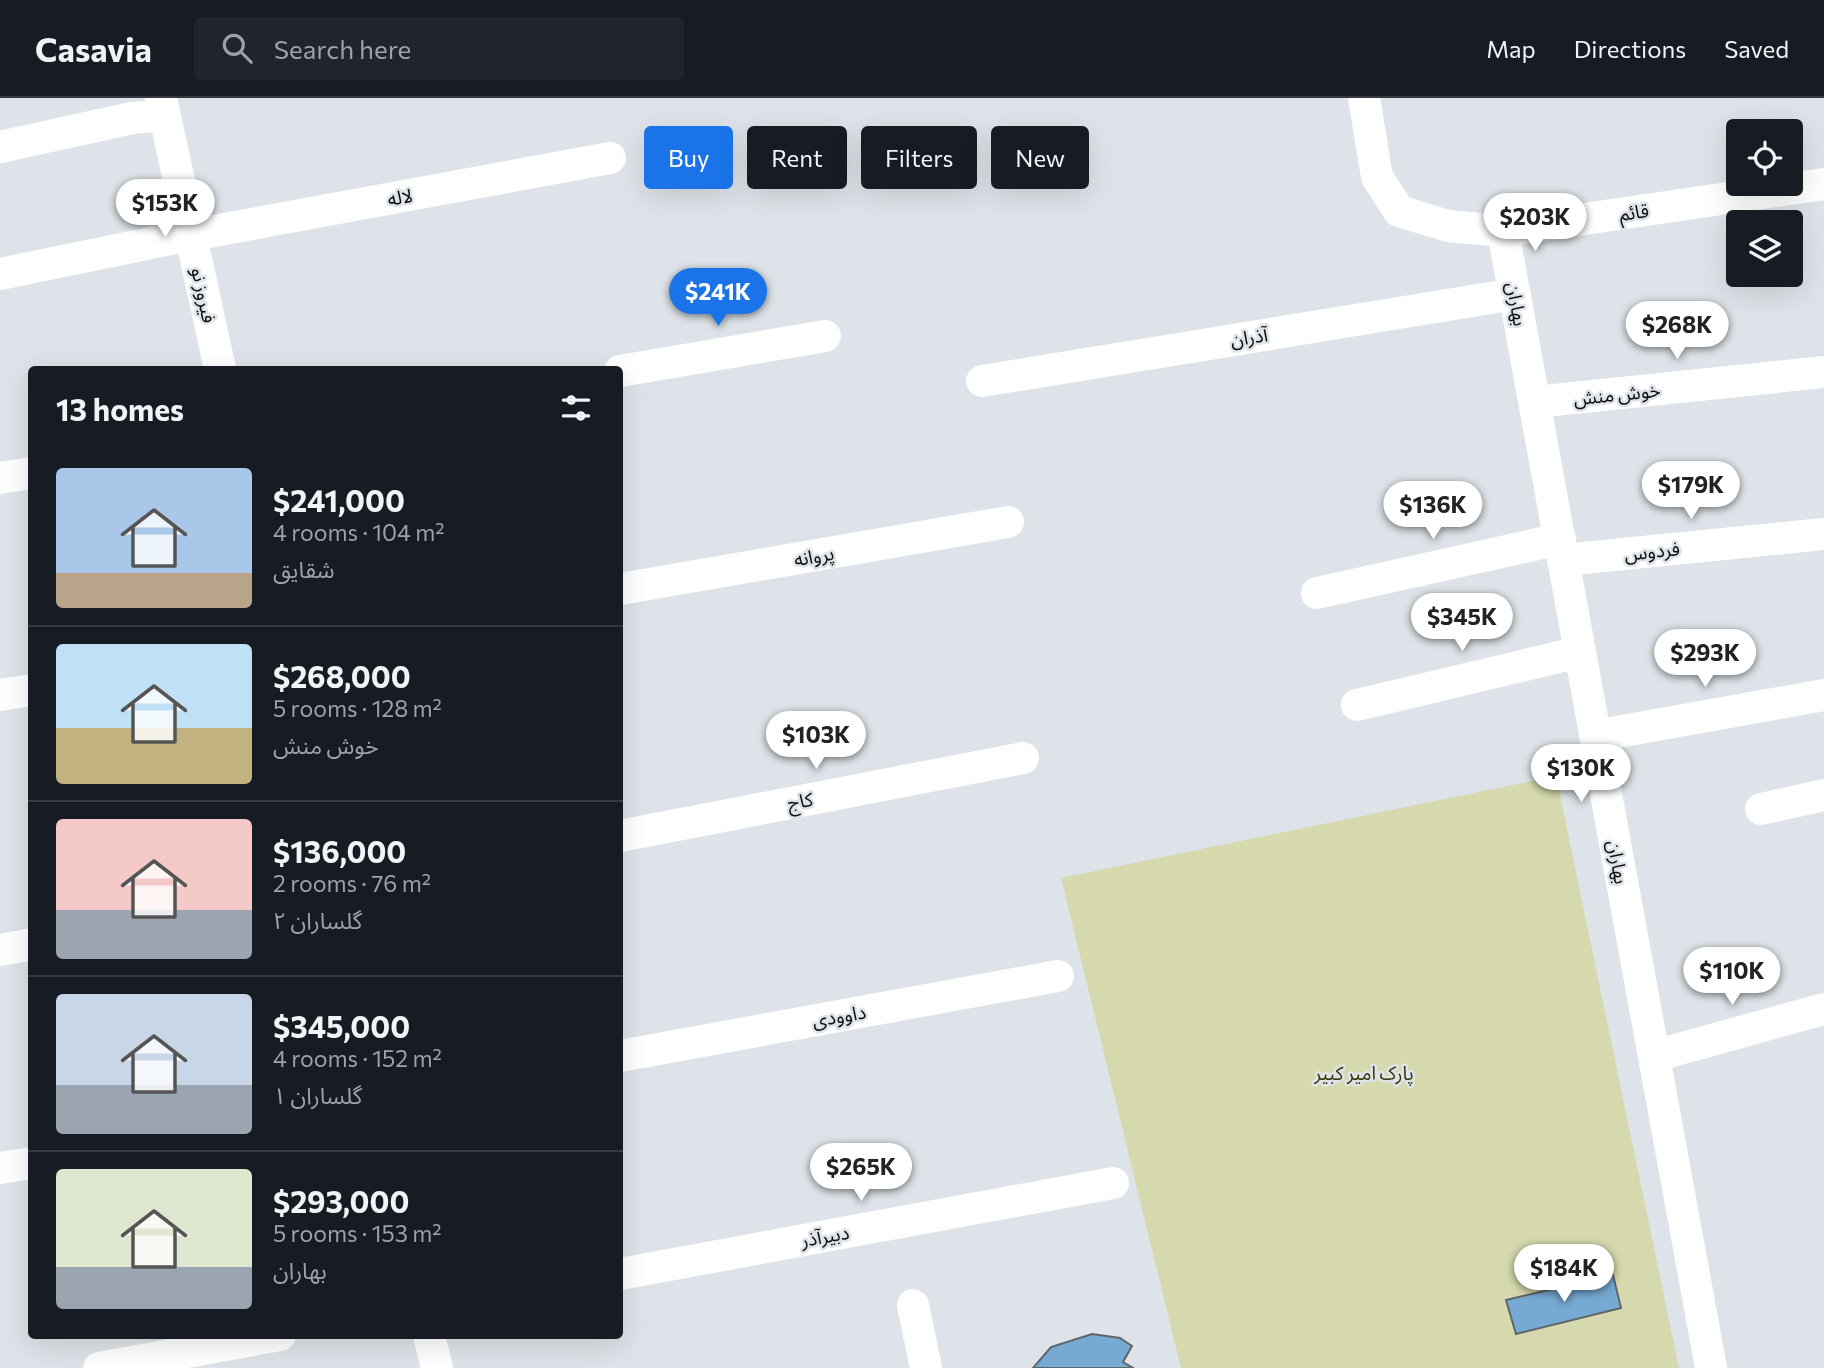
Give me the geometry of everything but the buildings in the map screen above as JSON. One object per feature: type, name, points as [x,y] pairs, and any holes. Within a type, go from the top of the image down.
[{"type":"street","name":"قائم","points":[[1364,98],[1377,177],[1399,211],[1448,226],[1503,231],[1824,184]]},
{"type":"street","points":[[0,148],[132,118],[163,106]]},
{"type":"street","name":"فیروز نو","points":[[163,106],[219,366]]},
{"type":"street","name":"لاله","points":[[0,274],[191,235],[610,158]]},
{"type":"street","name":"بهاران","points":[[1503,231],[1711,1368]]},
{"type":"street","name":"آذران","points":[[982,380],[1515,294]]},
{"type":"street","points":[[623,370],[825,336]]},
{"type":"street","name":"خوش منش","points":[[1535,402],[1824,372]]},
{"type":"street","points":[[0,478],[28,474]]},
{"type":"street","name":"پروانه","points":[[623,588],[1008,522]]},
{"type":"street","name":"فردوس","points":[[1317,593],[1562,550],[1824,534]]},
{"type":"street","points":[[1357,705],[1580,652]]},
{"type":"street","points":[[0,695],[28,691]]},
{"type":"street","points":[[1595,736],[1824,695]]},
{"type":"street","name":"کاج","points":[[623,835],[1023,758]]},
{"type":"street","points":[[1761,809],[1824,795]]},
{"type":"street","points":[[0,950],[28,945]]},
{"type":"street","name":"داوودی","points":[[623,1055],[1058,976]]},
{"type":"street","points":[[1654,1056],[1824,1009]]},
{"type":"street","points":[[0,1168],[28,1164]]},
{"type":"street","name":"دبیرآذر","points":[[623,1273],[1112,1184]]},
{"type":"street","points":[[913,1305],[926,1368]]},
{"type":"street","points":[[99,1368],[258,1339]]},
{"type":"street","points":[[430,1339],[437,1368]]},
{"type":"green space","name":"پارک امیر کبیر","points":[[1556,776],[1679,1368],[1181,1368],[1061,878]]}]
